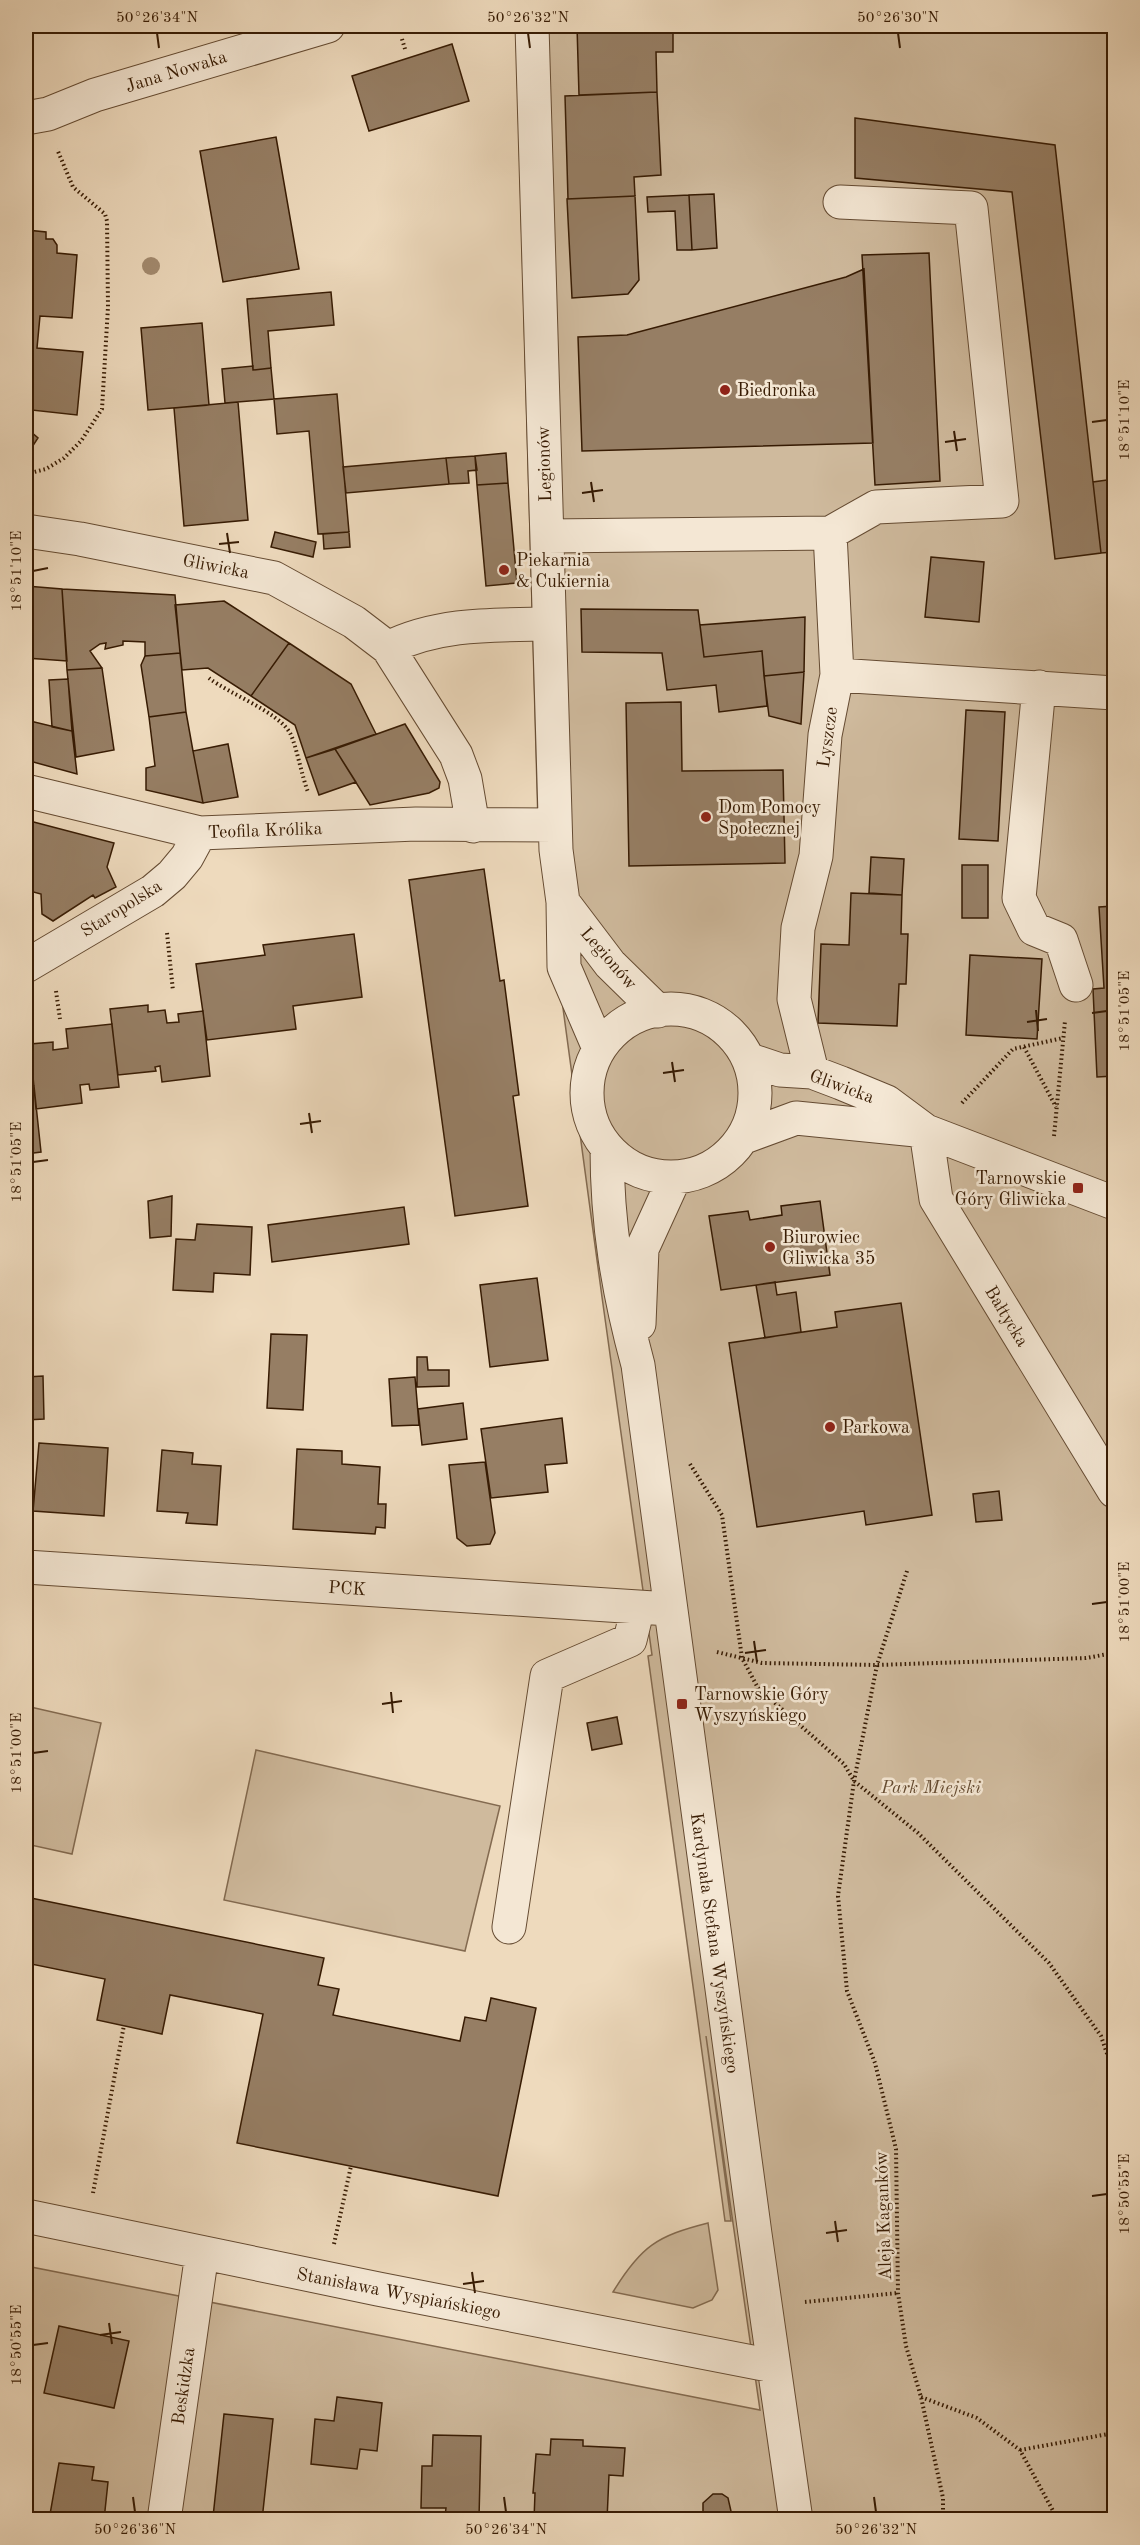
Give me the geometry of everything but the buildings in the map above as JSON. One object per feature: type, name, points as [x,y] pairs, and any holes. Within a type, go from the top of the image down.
[{"type":"street","name":"Jana Nowaka","points":[[26,118],[48,114],[94,95],[328,26]]},
{"type":"street","name":"Legionów","points":[[532,26],[548,624],[555,825],[563,902],[564,967],[598,1046]]},
{"type":"street","points":[[546,536],[830,533],[876,507],[1002,501],[970,208],[840,202]]},
{"type":"street","name":"Gliwicka","points":[[26,531],[80,539],[274,578],[354,622],[388,648],[456,754],[465,779],[473,826]]},
{"type":"street","name":"Lyszcze","points":[[812,1072],[794,999],[798,928],[816,856],[825,735],[837,675],[830,533]]},
{"type":"street","points":[[388,648],[428,632],[452,628],[548,624]]},
{"type":"street","points":[[837,675],[1114,693]]},
{"type":"street","points":[[1039,687],[1019,898],[1034,929],[1061,940],[1076,986]]},
{"type":"street","name":"Teofila Królika","points":[[26,791],[200,833],[416,824],[473,826]]},
{"type":"street","points":[[473,826],[555,825]]},
{"type":"street","name":"Staropolska","points":[[26,966],[153,891],[187,857],[200,833]]},
{"type":"street","name":"Legionów","points":[[563,902],[610,964],[658,1011]]},
{"type":"street","points":[[658,1011],[688,1011],[713,1019],[735,1037],[750,1060],[755,1098],[747,1137],[734,1151],[708,1171],[674,1179],[636,1172],[607,1148],[589,1112],[588,1076],[598,1046],[617,1026],[658,1011]]},
{"type":"street","name":"Gliwicka","points":[[750,1060],[780,1070],[812,1072],[887,1102],[926,1131]]},
{"type":"street","name":"Gliwicka","points":[[747,1137],[796,1118],[926,1131],[1114,1203]]},
{"type":"street","name":"Bałtycka","points":[[926,1131],[936,1199],[1114,1491]]},
{"type":"street","name":"Kardynała Stefana Wyszyńskiego","points":[[607,1148],[608,1210],[619,1288],[638,1365],[649,1448],[654,1608],[796,2520]]},
{"type":"street","name":"Kardynała Stefana Wyszyńskiego","points":[[638,1365],[642,1249],[674,1179]]},
{"type":"street","name":"PCK","points":[[26,1567],[654,1608]]},
{"type":"street","points":[[509,1928],[547,1676],[630,1640],[654,1608]]},
{"type":"street","name":"Stanisława Wyspiańskiego","points":[[26,2216],[773,2366]]},
{"type":"street","name":"Beskidzka","points":[[164,2520],[202,2253]]},
{"type":"path","points":[[402,39],[405,49]]},
{"type":"path","points":[[26,474],[46,469],[64,458],[81,441],[102,409],[108,306],[108,221],[105,214],[74,187],[56,146]]},
{"type":"path","points":[[209,678],[225,690],[235,692],[282,724],[290,734],[310,798]]},
{"type":"path","points":[[167,933],[173,991]]},
{"type":"path","points":[[55,984],[60,1019]]},
{"type":"path","points":[[1054,1136],[1067,992],[1076,986]]},
{"type":"path","points":[[962,1103],[1013,1049],[1063,1038]]},
{"type":"path","points":[[1024,1047],[1057,1108]]},
{"type":"path","points":[[649,1448],[687,1459],[722,1515],[742,1658],[758,1688],[844,1764],[854,1781],[918,1833],[1049,1963],[1101,2036],[1114,2074]]},
{"type":"path","name":"Aleja Kaganków","points":[[907,1571],[877,1665],[854,1781],[838,1896],[847,1992],[875,2063],[896,2149],[898,2293],[906,2346],[921,2397],[943,2498],[943,2520]]},
{"type":"path","points":[[717,1652],[762,1663],[877,1665],[1086,1658],[1114,1653]]},
{"type":"path","points":[[93,2194],[124,2025]]},
{"type":"path","points":[[334,2245],[351,2166]]},
{"type":"path","points":[[806,2302],[898,2293]]},
{"type":"path","points":[[921,2397],[977,2418],[1020,2450],[1058,2520]]},
{"type":"path","points":[[1020,2450],[1114,2433]]},
{"type":"green space","name":"Park Miejski","points":[[516,26],[1114,26],[1114,2519],[26,2519],[26,2266],[760,2410],[706,2036],[731,2221],[725,2221],[648,1656],[652,1655],[538,823]]},
{"type":"green space","points":[[26,1706],[101,1723],[72,1854],[26,1844]]},
{"type":"green space","points":[[256,1750],[500,1806],[465,1951],[224,1900]]},
{"type":"green space","points":[[708,2223],[718,2290],[712,2300],[693,2308],[613,2292],[632,2264],[652,2245],[663,2238]]},
{"type":"place","name":"Biedronka","points":[[725,390]]},
{"type":"place","name":"Piekarnia & Cukiernia","points":[[504,570]]},
{"type":"place","name":"Dom Pomocy Społecznej","points":[[706,817]]},
{"type":"place","name":"Tarnowskie Góry Gliwicka","points":[[1078,1188]]},
{"type":"place","name":"Biurowiec Gliwicka 35","points":[[770,1247]]},
{"type":"place","name":"Parkowa","points":[[830,1427]]},
{"type":"place","name":"Tarnowskie Góry Wyszyńskiego","points":[[682,1704]]}]
